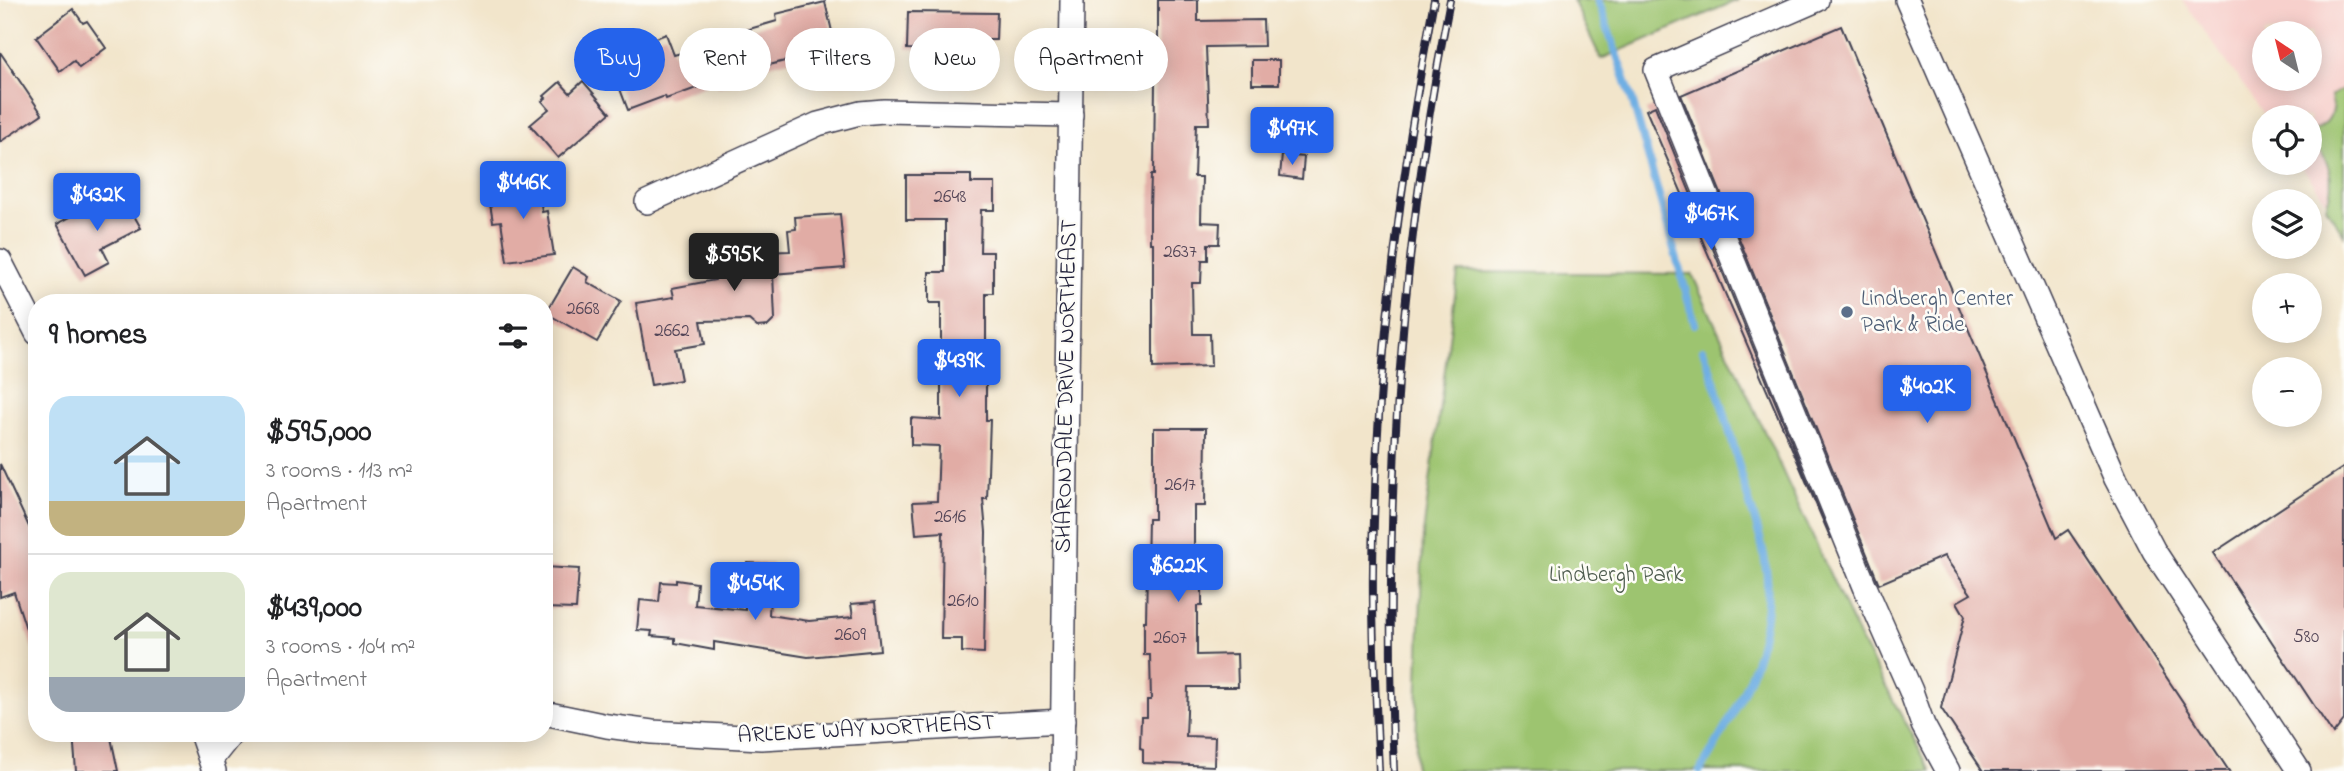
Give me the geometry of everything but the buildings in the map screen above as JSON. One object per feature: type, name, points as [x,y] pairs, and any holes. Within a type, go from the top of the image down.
[{"type":"street","name":"SHARONDALE DRIVE NORTHEAST","points":[[1062,771],[1072,0]]},
{"type":"street","points":[[1817,0],[1656,70],[1866,589],[1923,725],[1948,771]]},
{"type":"street","points":[[1907,0],[2086,414],[2128,503],[2154,551],[2299,771]]},
{"type":"street","points":[[647,202],[818,124],[860,113],[884,111],[1071,115]]},
{"type":"street","points":[[0,261],[28,315]]},
{"type":"street","name":"ARLENE WAY NORTHEAST","points":[[553,715],[652,732],[761,738],[1063,721]]},
{"type":"street","points":[[204,742],[213,765]]},
{"type":"street","points":[[213,765],[227,742]]},
{"type":"shaded area","points":[[2182,0],[2344,0],[2344,226],[2322,195],[2322,189],[2318,189],[2308,175],[2322,175],[2322,105],[2257,105]]},
{"type":"green space","points":[[1573,0],[1738,0],[1601,59]]},
{"type":"green space","points":[[2344,88],[2344,235],[2326,207],[2331,178],[2322,154],[2322,126],[2331,114],[2331,96]]},
{"type":"green space","name":"Lindbergh Park","points":[[1458,272],[1692,274],[1857,633],[1931,771],[1415,771],[1423,534]]},
{"type":"waterway","points":[[1598,0],[1632,99],[1695,324]]},
{"type":"waterway","points":[[1700,771],[1728,722],[1752,671],[1766,617],[1768,590],[1759,533],[1721,401],[1703,350]]},
{"type":"railway","points":[[1379,771],[1373,594],[1378,426],[1399,212],[1434,0]]},
{"type":"railway","points":[[1394,771],[1391,577],[1399,384],[1418,191],[1450,0]]},
{"type":"place","name":"Lindbergh Center Park & Ride","points":[[1847,312]]}]
